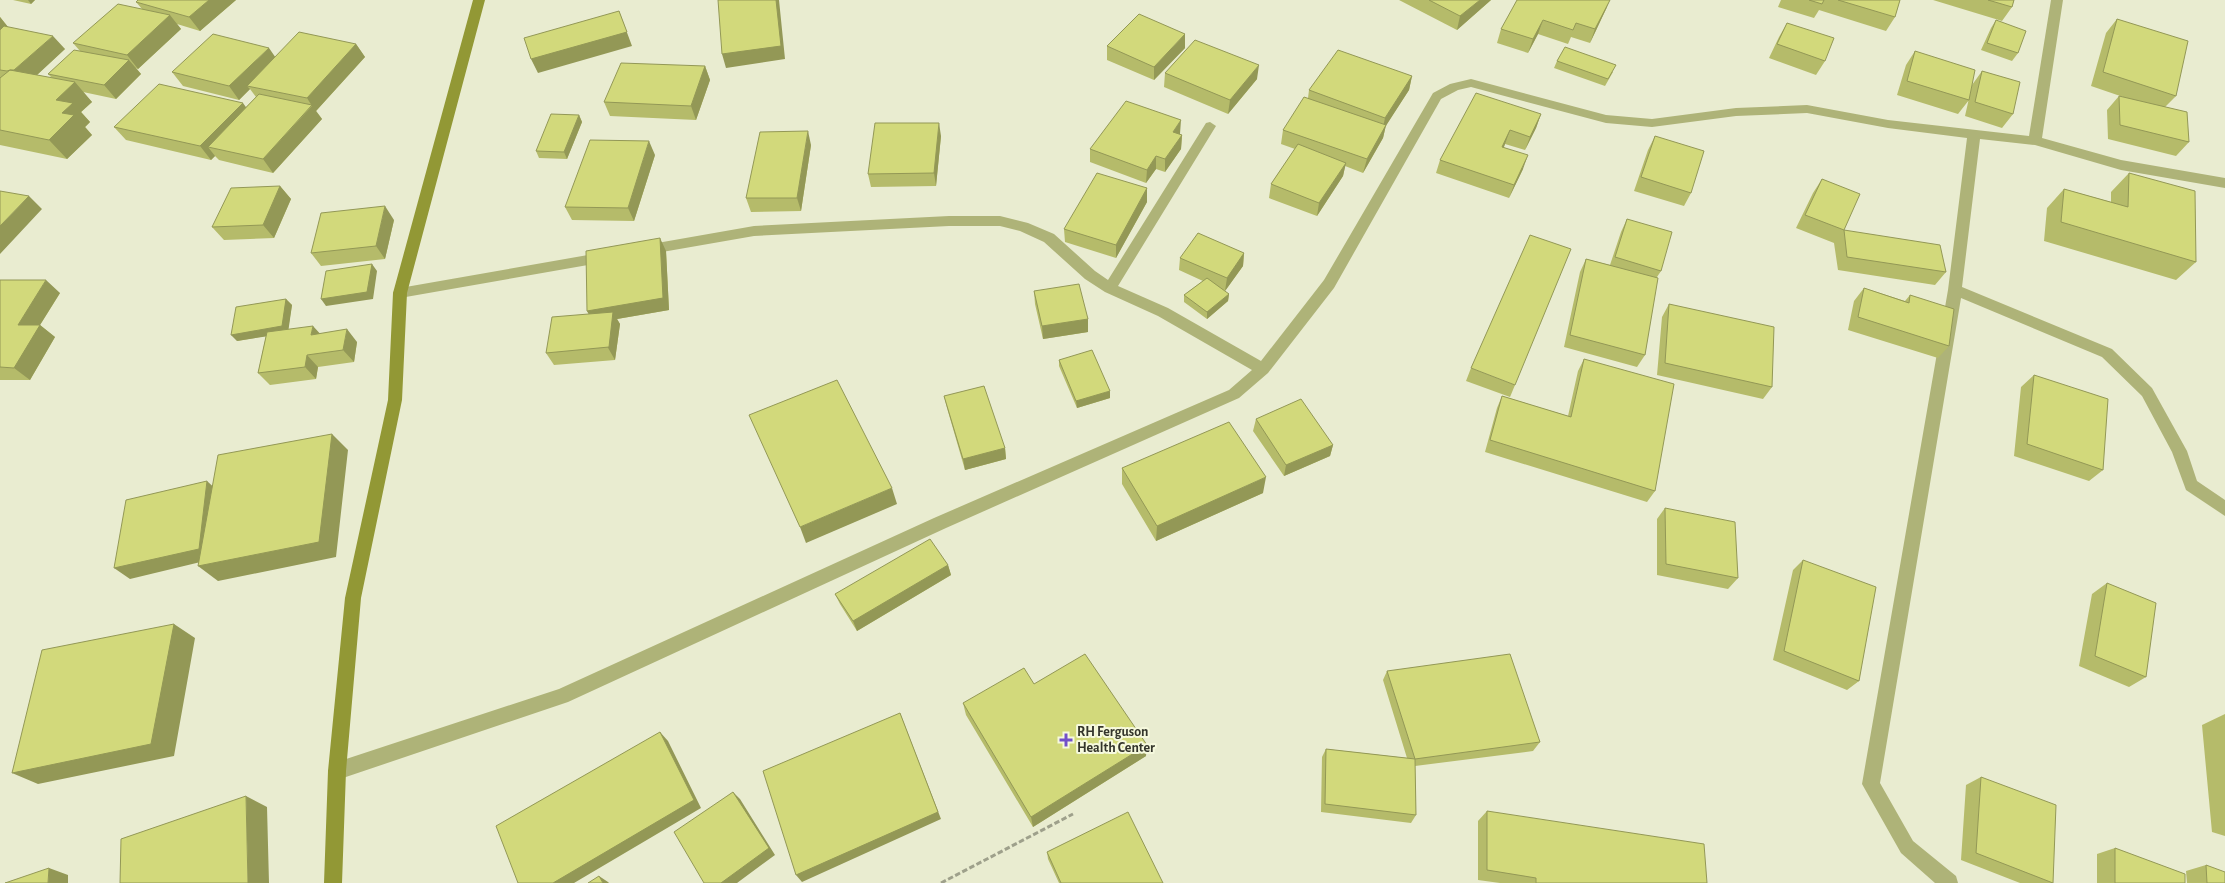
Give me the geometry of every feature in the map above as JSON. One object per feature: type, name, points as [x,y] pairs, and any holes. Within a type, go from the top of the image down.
[{"type":"main road","points":[[334,883],[337,771],[352,598],[395,400],[400,293],[479,0]]},
{"type":"street","points":[[2035,140],[2057,0]]},
{"type":"street","points":[[337,771],[562,696],[940,523],[1234,394],[1263,369],[1329,284],[1438,96],[1454,87],[1471,84],[1502,90],[1606,119],[1652,123],[1736,112],[1807,109],[1888,124],[2035,140],[2121,165],[2225,183]]},
{"type":"street","points":[[1110,288],[1210,126]]},
{"type":"street","points":[[1949,883],[1907,847],[1871,784],[1955,290],[1974,134]]},
{"type":"street","points":[[636,252],[754,231],[949,221],[1000,221],[1023,227],[1049,238],[1090,275],[1110,288],[1163,312],[1263,369]]},
{"type":"street","points":[[400,293],[616,255]]},
{"type":"street","points":[[1955,290],[2107,353],[2147,392],[2179,451],[2191,485],[2225,509]]},
{"type":"path","points":[[940,883],[1073,814]]},
{"type":"building","points":[[138,0],[209,0],[189,17],[136,2]]},
{"type":"building","points":[[718,0],[776,0],[781,46],[722,54]]},
{"type":"building","points":[[1429,0],[1480,0],[1460,16]]},
{"type":"building","points":[[1517,0],[1610,0],[1595,29],[1576,23],[1573,30],[1543,20],[1533,39],[1501,29]]},
{"type":"building","points":[[1809,0],[1824,0],[1822,4]]},
{"type":"building","points":[[1838,0],[1900,0],[1895,17]]},
{"type":"building","points":[[1988,0],[2014,0],[2012,7]]},
{"type":"building","points":[[118,4],[170,15],[127,55],[73,43]]},
{"type":"building","points":[[619,11],[627,32],[531,59],[524,38]]},
{"type":"building","points":[[1139,14],[1185,34],[1154,67],[1107,46]]},
{"type":"building","points":[[2117,19],[2188,41],[2176,96],[2103,72]]},
{"type":"building","points":[[1996,20],[2026,31],[2018,53],[1987,43]]},
{"type":"building","points":[[1787,23],[1834,38],[1825,61],[1777,44]]},
{"type":"building","points":[[4,26],[53,36],[14,70],[0,70],[0,30]]},
{"type":"building","points":[[299,32],[356,44],[307,98],[247,86]]},
{"type":"building","points":[[213,34],[269,48],[229,86],[172,72]]},
{"type":"building","points":[[1195,40],[1259,65],[1230,100],[1165,73]]},
{"type":"building","points":[[1565,47],[1616,65],[1608,79],[1557,61]]},
{"type":"building","points":[[74,50],[129,60],[104,85],[48,74]]},
{"type":"building","points":[[1338,50],[1412,76],[1385,118],[1309,90]]},
{"type":"building","points":[[1915,51],[1975,70],[1969,100],[1907,81]]},
{"type":"building","points":[[621,63],[705,66],[691,106],[604,102]]},
{"type":"building","points":[[10,70],[75,82],[56,100],[73,103],[62,113],[74,115],[49,140],[0,130],[0,78]]},
{"type":"building","points":[[1982,71],[2020,82],[2013,114],[1975,102]]},
{"type":"building","points":[[159,84],[243,103],[200,146],[114,127]]},
{"type":"building","points":[[1476,93],[1541,114],[1530,137],[1510,130],[1502,147],[1528,155],[1514,185],[1440,160]]},
{"type":"building","points":[[259,94],[312,105],[263,159],[208,147]]},
{"type":"building","points":[[2119,96],[2187,112],[2189,142],[2120,125]]},
{"type":"building","points":[[1304,97],[1386,125],[1367,159],[1283,130]]},
{"type":"building","points":[[1126,101],[1181,120],[1173,132],[1182,135],[1165,159],[1156,156],[1147,170],[1090,149]]},
{"type":"building","points":[[551,114],[579,115],[564,152],[536,151]]},
{"type":"building","points":[[875,123],[939,123],[934,173],[868,174]]},
{"type":"building","points":[[808,131],[797,198],[746,198],[760,132]]},
{"type":"building","points":[[1655,136],[1704,151],[1691,193],[1641,177]]},
{"type":"building","points":[[590,140],[649,141],[628,208],[565,207]]},
{"type":"building","points":[[1298,144],[1346,163],[1319,203],[1271,184]]},
{"type":"building","points":[[1097,173],[1147,188],[1116,245],[1064,229]]},
{"type":"building","points":[[2129,173],[2195,191],[2196,262],[2061,222],[2064,189],[2128,207]]},
{"type":"building","points":[[1822,179],[1860,194],[1844,230],[1805,215]]},
{"type":"building","points":[[280,186],[263,225],[212,227],[231,188]]},
{"type":"building","points":[[0,191],[29,196],[0,226]]},
{"type":"building","points":[[385,206],[376,246],[311,253],[321,213]]},
{"type":"building","points":[[1627,219],[1672,232],[1661,271],[1615,257]]},
{"type":"building","points":[[1844,230],[1940,245],[1946,272],[1847,257]]},
{"type":"building","points":[[1198,233],[1244,253],[1227,278],[1180,258]]},
{"type":"building","points":[[1530,235],[1571,249],[1515,385],[1471,368]]},
{"type":"building","points":[[660,238],[663,298],[587,311],[586,251]]},
{"type":"building","points":[[1586,259],[1658,278],[1645,355],[1570,335]]},
{"type":"building","points":[[372,264],[367,292],[321,299],[326,271]]},
{"type":"building","points":[[1207,278],[1229,294],[1207,312],[1184,295]]},
{"type":"building","points":[[0,280],[46,280],[18,325],[40,325],[14,368],[0,367]]},
{"type":"building","points":[[1079,284],[1088,319],[1042,326],[1034,291]]},
{"type":"building","points":[[1864,288],[1909,303],[1910,295],[1954,309],[1949,346],[1858,317]]},
{"type":"building","points":[[286,299],[282,326],[231,335],[236,307]]},
{"type":"building","points":[[1669,304],[1774,327],[1772,387],[1665,363]]},
{"type":"building","points":[[613,312],[609,347],[546,353],[552,317]]},
{"type":"building","points":[[313,326],[311,335],[347,329],[343,350],[307,355],[305,367],[258,373],[267,332]]},
{"type":"building","points":[[1092,350],[1110,391],[1076,401],[1059,360]]},
{"type":"building","points":[[1584,359],[1674,384],[1655,491],[1490,440],[1502,396],[1571,417]]},
{"type":"building","points":[[2034,375],[2108,399],[2103,470],[2027,444]]},
{"type":"building","points":[[837,380],[892,488],[800,527],[749,415]]},
{"type":"building","points":[[984,386],[1005,448],[963,459],[944,396]]},
{"type":"building","points":[[1301,399],[1333,445],[1286,465],[1256,419]]},
{"type":"building","points":[[1229,422],[1266,477],[1157,526],[1122,468]]},
{"type":"building","points":[[332,434],[319,542],[198,566],[218,455]]},
{"type":"building","points":[[207,481],[199,549],[114,568],[126,500]]},
{"type":"building","points":[[1665,508],[1735,522],[1738,578],[1666,564]]},
{"type":"building","points":[[930,539],[948,565],[853,621],[835,594]]},
{"type":"building","points":[[1803,560],[1876,587],[1859,681],[1784,651]]},
{"type":"building","points":[[2107,583],[2156,603],[2146,677],[2095,656]]},
{"type":"building","points":[[174,624],[151,744],[12,773],[42,650]]},
{"type":"building","name":"RH Ferguson Health Center","points":[[1085,654],[1147,745],[1031,817],[963,703],[1024,668],[1034,684]]},
{"type":"building","points":[[1510,654],[1540,742],[1415,759],[1387,671]]},
{"type":"building","points":[[900,713],[938,812],[796,875],[763,771]]},
{"type":"building","points":[[660,732],[694,800],[553,883],[518,883],[496,826]]},
{"type":"building","points":[[1326,749],[1415,759],[1416,815],[1325,804]]},
{"type":"building","points":[[1981,777],[2056,805],[2053,883],[1976,853]]},
{"type":"building","points":[[733,792],[769,848],[721,883],[704,883],[674,832]]},
{"type":"building","points":[[246,796],[248,883],[120,883],[121,839]]},
{"type":"building","points":[[1487,811],[1704,844],[1707,883],[1536,883],[1536,878],[1487,870]]},
{"type":"building","points":[[1128,812],[1163,883],[1061,883],[1047,852]]},
{"type":"building","points":[[2115,848],[2185,874],[2185,883],[2115,883]]},
{"type":"building","points":[[2206,865],[2225,872],[2225,883],[2207,883]]},
{"type":"building","points":[[49,868],[48,883],[5,883]]},
{"type":"building","points":[[599,876],[603,883],[588,883]]},
{"type":"place","name":"RH Ferguson Health Center","points":[[1066,740]]}]
